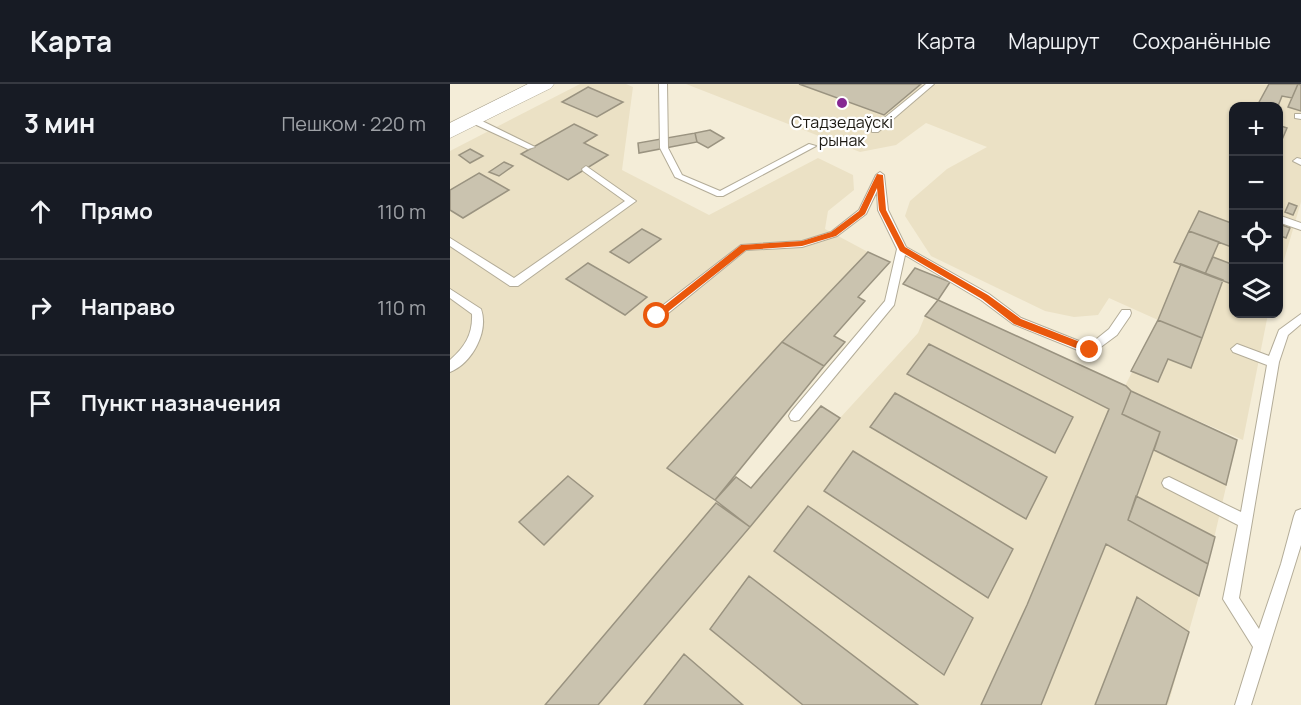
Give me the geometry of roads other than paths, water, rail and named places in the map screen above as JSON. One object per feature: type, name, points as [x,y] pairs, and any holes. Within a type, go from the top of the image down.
[{"type":"main road","points":[[450,131],[544,84]]},
{"type":"lane","points":[[663,84],[664,148],[679,177],[720,194],[812,146]]},
{"type":"lane","points":[[875,130],[930,84]]},
{"type":"lane","points":[[473,120],[531,147]]},
{"type":"lane","points":[[450,241],[514,283],[631,201],[586,169]]},
{"type":"lane","points":[[657,316],[744,247],[802,244],[834,234],[862,212],[880,175],[883,210],[902,249],[985,297],[1017,321],[1090,350],[1113,332],[1126,313]]},
{"type":"lane","points":[[1283,220],[1301,227]]},
{"type":"lane","points":[[795,416],[890,302],[902,249]]},
{"type":"lane","points":[[450,292],[477,312],[479,329],[466,354],[450,367]]},
{"type":"lane","points":[[1261,646],[1231,599],[1273,362],[1283,333],[1301,318]]},
{"type":"lane","points":[[1237,349],[1273,362]]},
{"type":"lane","points":[[1168,483],[1246,522]]},
{"type":"lane","points":[[1243,705],[1292,558],[1301,516]]},
{"type":"place","name":"Стадзедаўскі рынак","points":[[842,103]]}]
